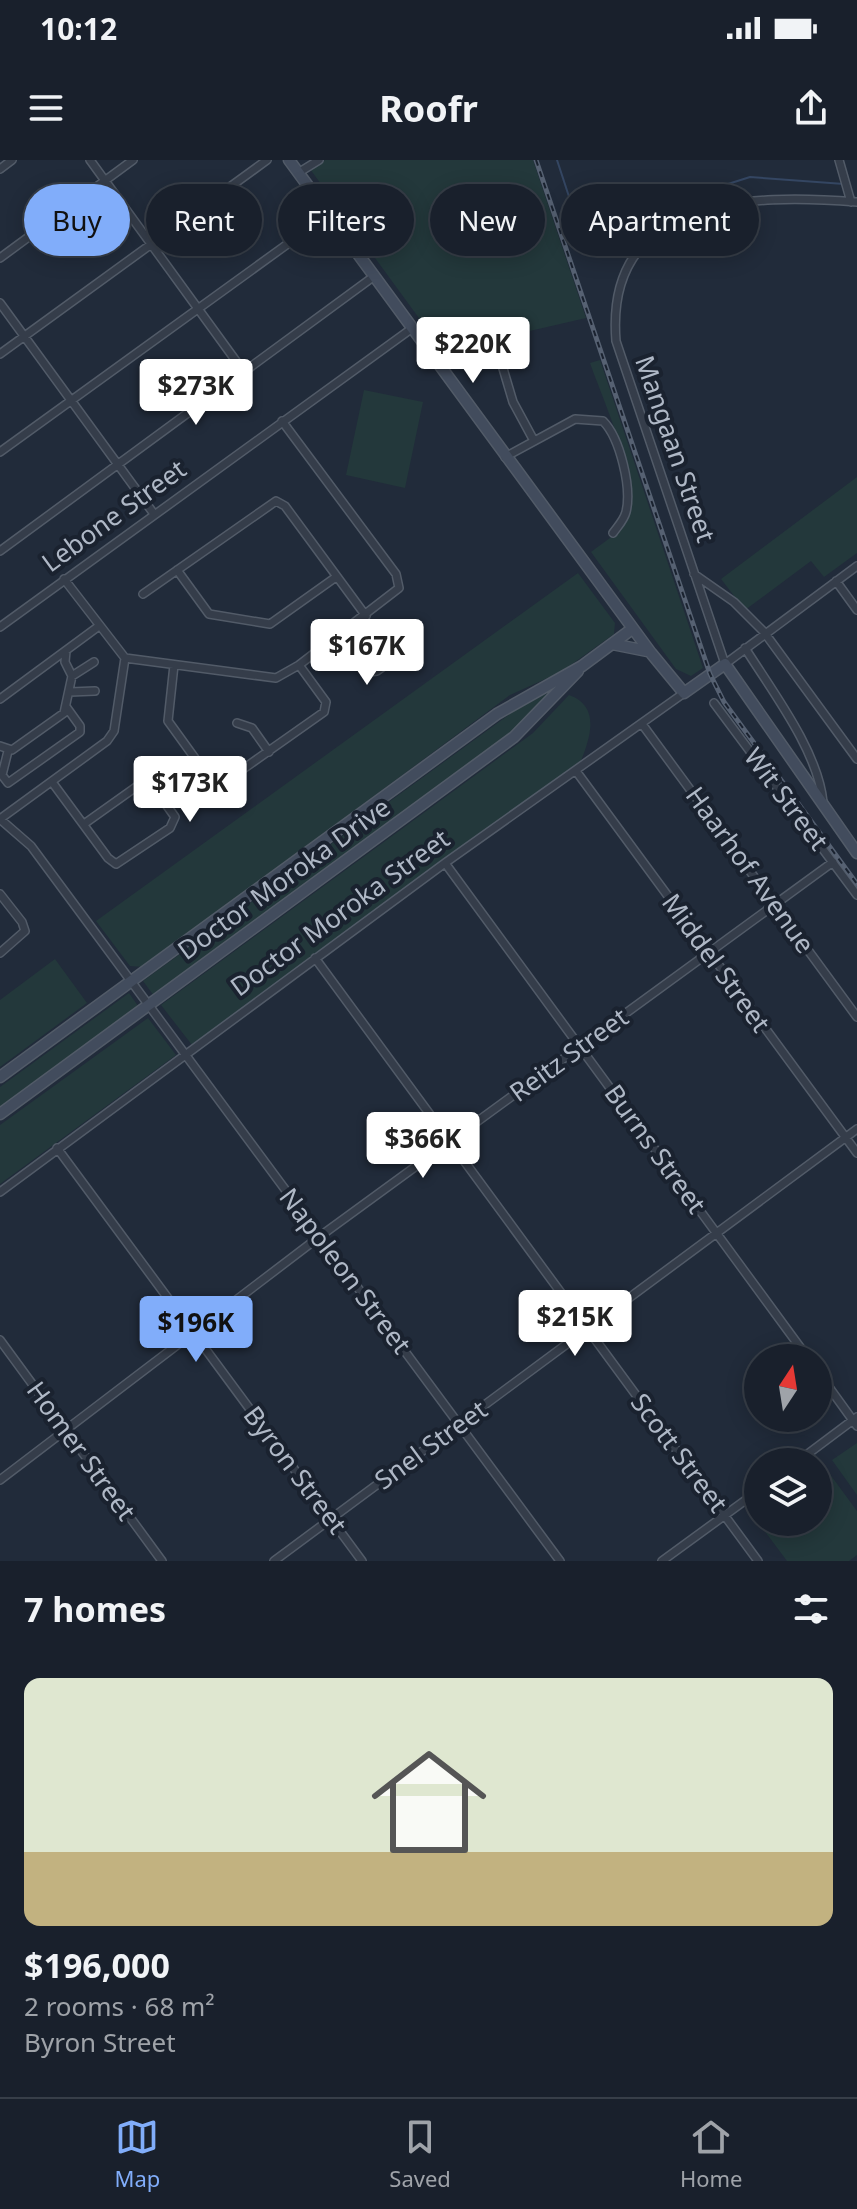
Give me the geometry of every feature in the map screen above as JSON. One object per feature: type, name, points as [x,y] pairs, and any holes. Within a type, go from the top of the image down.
[{"type":"street","points":[[0,169],[12,160]]},
{"type":"street","points":[[90,160],[146,236]]},
{"type":"street","points":[[0,258],[133,160]]},
{"type":"street","points":[[234,184],[267,160]]},
{"type":"street","points":[[289,160],[306,184]]},
{"type":"street","points":[[298,173],[319,160]]},
{"type":"street","points":[[839,160],[854,202]]},
{"type":"street","name":"Mangaan Street","points":[[854,202],[769,200],[697,209],[647,241],[625,273],[615,306],[616,341],[725,664],[855,848]]},
{"type":"street","points":[[0,354],[146,248]]},
{"type":"street","points":[[0,452],[278,251]]},
{"type":"street","points":[[161,256],[244,372]]},
{"type":"street","points":[[358,256],[632,629],[684,693]]},
{"type":"street","points":[[0,551],[373,277]]},
{"type":"street","points":[[0,303],[154,514]]},
{"type":"street","name":"Lebone Street","points":[[0,627],[411,329]]},
{"type":"street","points":[[502,365],[513,402],[533,439]]},
{"type":"street","points":[[505,457],[533,439],[580,418],[599,419],[607,425],[627,499],[625,517],[613,533]]},
{"type":"street","points":[[64,579],[125,658],[276,678],[299,665],[396,592],[399,580],[282,421]]},
{"type":"street","points":[[143,594],[276,501],[285,506],[366,616]]},
{"type":"street","points":[[725,664],[764,632],[857,566]]},
{"type":"street","points":[[177,570],[209,614],[260,624],[274,621],[336,577]]},
{"type":"street","points":[[694,574],[734,602],[764,632],[857,759]]},
{"type":"street","points":[[836,581],[857,610]]},
{"type":"street","points":[[0,699],[99,626]]},
{"type":"street","name":"Doctor Moroka Drive","points":[[0,1114],[514,737],[582,666],[632,629]]},
{"type":"street","points":[[339,635],[369,672],[377,671],[409,648]]},
{"type":"street","points":[[610,644],[632,645],[651,653]]},
{"type":"street","points":[[745,648],[788,716],[818,777],[823,805]]},
{"type":"street","points":[[66,651],[65,662],[72,676],[67,708],[4,749],[2,773],[7,783],[80,732],[80,726],[67,708]]},
{"type":"street","points":[[0,819],[111,737],[125,658]]},
{"type":"street","points":[[72,676],[94,662]]},
{"type":"street","name":"Doctor Moroka Street","points":[[0,1192],[445,863],[725,664]]},
{"type":"street","points":[[174,665],[168,721],[212,782],[224,786],[326,708],[326,702],[299,665]]},
{"type":"street","name":"Doctor Moroka Drive","points":[[0,1077],[497,714],[582,666]]},
{"type":"street","points":[[70,692],[95,691]]},
{"type":"street","name":"Wit Street","points":[[714,703],[857,895]]},
{"type":"street","points":[[237,723],[252,728],[269,752]]},
{"type":"street","name":"Haarhof Avenue","points":[[642,724],[857,1017]]},
{"type":"street","name":"Middel Street","points":[[576,771],[857,1153]]},
{"type":"street","points":[[52,782],[111,862],[121,864],[170,828],[175,817],[147,782],[84,824]]},
{"type":"street","name":"Napoleon Street","points":[[0,819],[31,846],[560,1561]]},
{"type":"street","name":"Reitz Street","points":[[0,1480],[194,1336],[319,1237],[833,862]]},
{"type":"street","name":"Burns Street","points":[[445,863],[798,1344]]},
{"type":"street","points":[[0,894],[22,922],[25,931],[0,953]]},
{"type":"street","name":"Scott Street","points":[[315,958],[758,1561]]},
{"type":"street","name":"Snel Street","points":[[274,1561],[857,1129]]},
{"type":"street","name":"Byron Street","points":[[57,1148],[362,1561]]},
{"type":"street","name":"Homer Street","points":[[0,1340],[162,1561]]},
{"type":"street","points":[[817,1448],[856,1421],[832,1390]]},
{"type":"street","points":[[662,1561],[744,1502]]},
{"type":"green space","points":[[325,160],[533,160],[541,184],[430,184],[430,256],[545,256],[545,196],[561,243],[561,256],[565,256],[586,318],[443,351],[374,256],[414,256],[414,184],[321,184],[310,169]]},
{"type":"green space","points":[[600,360],[703,668],[691,676],[676,669],[591,552],[620,528],[627,518],[630,503],[619,441],[590,363]]},
{"type":"green space","points":[[364,390],[423,402],[405,488],[346,475]]},
{"type":"green space","points":[[857,477],[857,553],[824,577],[811,561],[745,610],[721,579]]},
{"type":"green space","points":[[578,573],[615,623],[614,634],[561,672],[510,695],[144,967],[130,966],[96,921]]},
{"type":"green space","points":[[559,687],[523,724],[154,996],[143,981],[514,711]]},
{"type":"green space","points":[[569,695],[579,700],[589,714],[590,732],[581,761],[192,1045],[161,1005],[533,733]]},
{"type":"green space","points":[[55,959],[87,1003],[0,1067],[0,1000]]},
{"type":"green space","points":[[129,993],[138,1006],[0,1107],[0,1087]]},
{"type":"green space","points":[[148,1018],[176,1055],[0,1184],[0,1125]]},
{"type":"green space","points":[[857,1443],[857,1495],[832,1460]]},
{"type":"green space","points":[[832,1477],[857,1511],[857,1555],[849,1561],[787,1561],[768,1536],[832,1536]]},
{"type":"waterway","points":[[557,160],[576,218],[596,226],[750,177],[844,184]]},
{"type":"railway","points":[[536,160],[710,674],[724,702],[857,884]]}]
